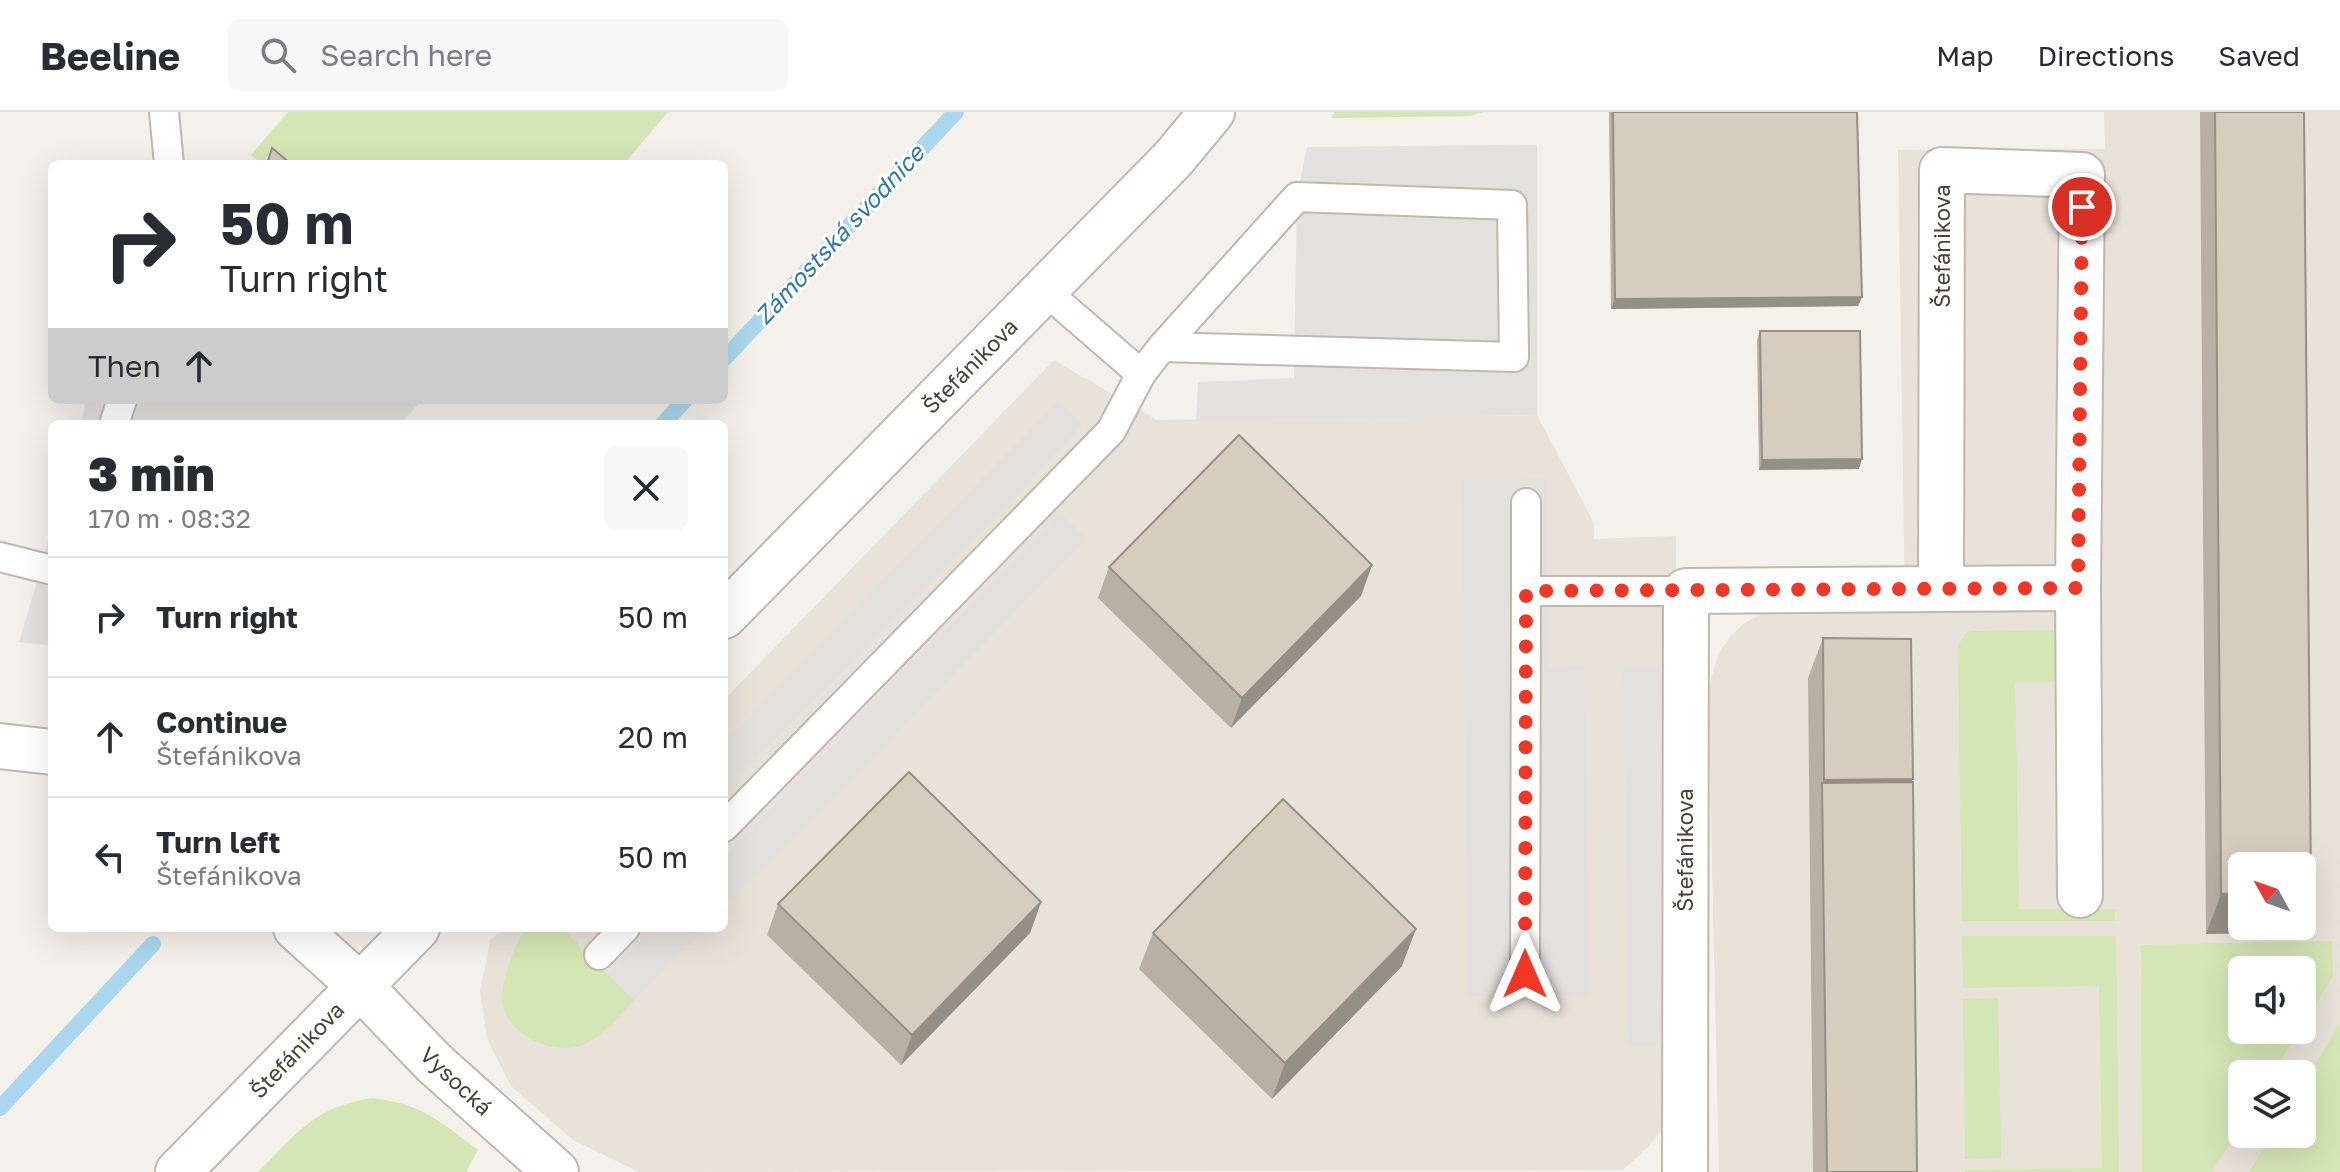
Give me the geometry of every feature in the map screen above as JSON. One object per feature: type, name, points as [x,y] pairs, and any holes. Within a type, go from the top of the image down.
[{"type":"street","name":"Štefánikova","points":[[728,612],[1173,159],[1212,112]]},
{"type":"street","name":"Štefánikova","points":[[1941,589],[1942,170],[2082,175],[2078,588],[2080,895]]},
{"type":"street","points":[[1686,591],[2078,588]]},
{"type":"street","name":"Štefánikova","points":[[1685,1172],[1686,591]]},
{"type":"street","points":[[0,746],[48,752]]},
{"type":"street","name":"Vysocká","points":[[300,932],[360,986],[434,1063],[556,1172]]},
{"type":"street","name":"Štefánikova","points":[[178,1172],[413,932]]},
{"type":"lane","points":[[164,112],[169,160]]},
{"type":"lane","points":[[728,823],[1111,431],[1141,374],[1162,347],[1297,197],[1512,205],[1514,357],[1162,347]]},
{"type":"lane","points":[[1044,290],[1141,374]]},
{"type":"lane","points":[[1525,974],[1526,503]]},
{"type":"lane","points":[[0,557],[48,569]]},
{"type":"lane","points":[[1526,591],[1686,591]]},
{"type":"lane","points":[[599,955],[621,932]]},
{"type":"shaded area","points":[[2104,112],[2340,112],[2340,1023],[2316,1062],[2228,1060],[2228,1148],[2264,1148],[2249,1172],[1719,1172],[1708,689],[1719,653],[1730,637],[1743,624],[1760,615],[1776,609],[1905,605],[1898,150],[2105,149]]},
{"type":"shaded area","points":[[1537,145],[1537,415],[1196,420],[1198,382],[1294,378],[1297,197],[1307,147]]},
{"type":"shaded area","points":[[1054,360],[1157,420],[1537,415],[1594,523],[1594,539],[1676,536],[1679,1095],[1666,1125],[1623,1170],[639,1172],[573,1140],[511,1086],[487,1039],[480,992],[490,941],[499,932],[728,932],[728,696]]},
{"type":"shaded area","points":[[1058,401],[1083,425],[728,788],[728,738]]},
{"type":"shaded area","points":[[85,404],[418,404],[404,420],[81,420]]},
{"type":"shaded area","points":[[1546,479],[1548,667],[1584,666],[1589,995],[1468,996],[1462,480]]},
{"type":"shaded area","points":[[1061,514],[1087,539],[728,904],[728,852]]},
{"type":"shaded area","points":[[48,541],[48,646],[19,642]]},
{"type":"shaded area","points":[[1623,667],[1657,667],[1662,1045],[1629,1046]]},
{"type":"shaded area","points":[[649,932],[700,932],[634,1000],[608,974]]},
{"type":"green space","points":[[288,112],[668,112],[627,160],[257,160],[251,155]]},
{"type":"green space","points":[[1335,112],[1483,112],[1470,116],[1331,118]]},
{"type":"green space","points":[[2053,630],[2058,634],[2063,682],[2015,682],[2019,909],[2115,909],[2115,921],[1962,921],[1958,645],[1966,633],[1974,631]]},
{"type":"green space","points":[[523,932],[566,932],[634,1000],[601,1034],[585,1044],[552,1047],[528,1037],[509,1020],[502,997],[509,963]]},
{"type":"green space","points":[[1962,936],[2116,936],[2119,1172],[1965,1172],[2102,1168],[2099,986],[1963,988]]},
{"type":"green space","points":[[2332,941],[2333,977],[2316,1004],[2316,956],[2228,956],[2228,1044],[2291,1044],[2281,1060],[2228,1060],[2228,1146],[2212,1172],[2142,1172],[2141,945]]},
{"type":"green space","points":[[1998,998],[2001,1158],[1965,1159],[1963,999]]},
{"type":"green space","points":[[2340,1023],[2340,1172],[2249,1172],[2264,1148],[2316,1148],[2316,1062]]},
{"type":"green space","points":[[373,1098],[418,1109],[478,1150],[466,1172],[258,1172],[308,1123],[336,1108]]},
{"type":"building","points":[[1613,112],[1857,112],[1862,297],[1615,299]]},
{"type":"building","points":[[2215,112],[2304,112],[2311,852],[2228,852],[2228,894],[2221,894]]},
{"type":"building","points":[[272,148],[286,160],[268,160]]},
{"type":"building","points":[[1760,331],[1860,331],[1862,459],[1762,460]]},
{"type":"building","points":[[1239,435],[1372,565],[1242,698],[1109,567]]},
{"type":"building","points":[[1823,638],[1911,639],[1913,779],[1824,780]]},
{"type":"building","points":[[909,772],[1041,902],[912,1035],[778,904]]},
{"type":"building","points":[[1913,782],[1917,1172],[1827,1172],[1822,783]]},
{"type":"building","points":[[1283,799],[1416,929],[1285,1063],[1153,933]]},
{"type":"waterway","name":"Zámostská svodnice","points":[[728,355],[956,112]]},
{"type":"waterway","name":"Zámostská svodnice","points":[[667,420],[681,404]]},
{"type":"waterway","name":"Zámostská svodnice","points":[[0,1108],[153,944]]},
{"type":"route","points":[[1525,974],[1526,591],[2078,588],[2082,207]]}]
